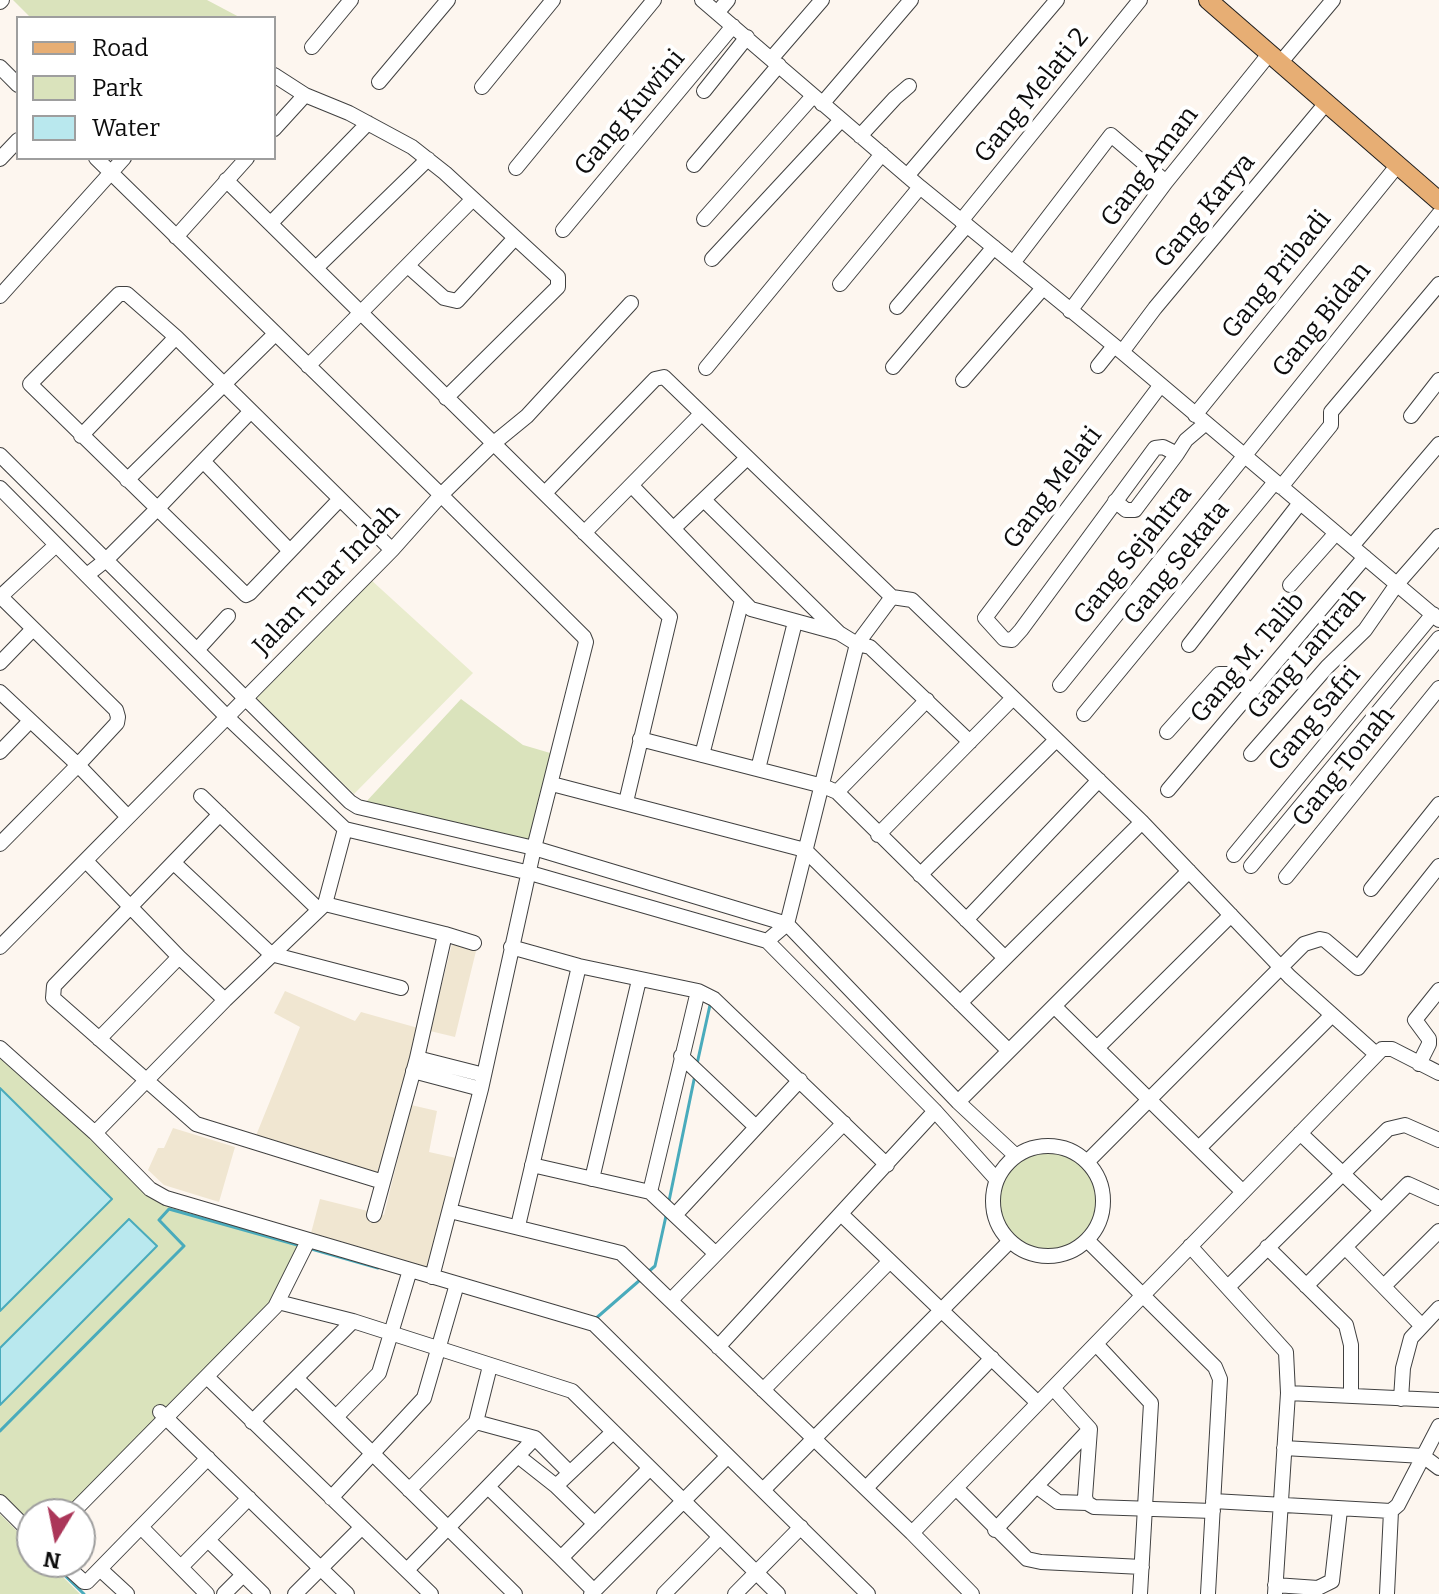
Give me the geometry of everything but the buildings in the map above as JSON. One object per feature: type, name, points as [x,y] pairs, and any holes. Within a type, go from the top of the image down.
[{"type":"main road","points":[[1208,0],[1439,201]]},
{"type":"street","points":[[312,47],[351,0]]},
{"type":"street","points":[[379,82],[448,0]]},
{"type":"street","points":[[482,87],[553,0]]},
{"type":"street","points":[[516,168],[654,0]]},
{"type":"street","points":[[702,0],[920,187],[1436,617]]},
{"type":"street","points":[[717,13],[728,0]]},
{"type":"street","points":[[694,165],[822,0]]},
{"type":"street","points":[[704,219],[911,0]]},
{"type":"street","points":[[907,176],[1057,0]]},
{"type":"street","name":"Gang Melati 2","points":[[897,307],[1140,0]]},
{"type":"street","name":"Gang Aman","points":[[1070,311],[1166,182],[1275,58],[1333,0]]},
{"type":"street","name":"Gang Kuwini","points":[[563,230],[733,26]]},
{"type":"street","points":[[704,91],[747,37]]},
{"type":"street","points":[[0,67],[16,83]]},
{"type":"street","points":[[276,76],[305,95],[412,147],[558,277],[558,287],[446,398]]},
{"type":"street","points":[[860,136],[909,86]]},
{"type":"street","points":[[276,127],[305,95]]},
{"type":"street","name":"Gang Karya","points":[[1098,366],[1155,308],[1327,102]]},
{"type":"street","points":[[712,259],[841,120]]},
{"type":"street","points":[[271,223],[368,123]]},
{"type":"street","points":[[1013,263],[1111,135],[1166,182]]},
{"type":"street","points":[[0,159],[16,142]]},
{"type":"street","points":[[706,368],[882,154]]},
{"type":"street","points":[[316,268],[428,159]]},
{"type":"street","points":[[98,160],[584,637],[586,648],[534,848],[482,1082],[432,1277]]},
{"type":"street","points":[[0,296],[122,160]]},
{"type":"street","points":[[176,237],[245,160]]},
{"type":"street","name":"Gang Pribadi","points":[[1115,501],[1126,510],[1135,510],[1200,419],[1397,166]]},
{"type":"street","points":[[226,180],[670,617],[626,802]]},
{"type":"street","points":[[840,284],[920,187]]},
{"type":"street","points":[[308,366],[472,200]]},
{"type":"street","name":"Gang Bidan","points":[[1243,456],[1439,214]]},
{"type":"street","points":[[408,266],[444,298],[457,301],[514,239]]},
{"type":"street","points":[[893,367],[994,247]]},
{"type":"street","name":"Gang Sekata","points":[[1084,714],[1331,425],[1331,412],[1439,284]]},
{"type":"street","points":[[963,380],[1043,288]]},
{"type":"street","points":[[340,499],[246,595],[30,386],[31,382],[123,292],[176,337],[392,550]]},
{"type":"street","name":"Jalan Tuar Indah","points":[[0,947],[392,550],[441,495],[494,443],[527,416],[631,303]]},
{"type":"street","points":[[127,480],[275,334]]},
{"type":"street","points":[[81,436],[176,337]]},
{"type":"street","points":[[545,493],[655,379],[664,377],[892,597],[912,600],[1142,822],[1331,1016],[1376,1054]]},
{"type":"street","points":[[1411,416],[1439,380]]},
{"type":"street","name":"Gang Melati","points":[[1115,501],[1012,640],[1004,639],[985,618],[1160,386]]},
{"type":"street","points":[[87,575],[157,509],[251,411]]},
{"type":"street","points":[[584,533],[701,414]]},
{"type":"street","points":[[1352,546],[1439,444]]},
{"type":"street","points":[[1115,501],[1155,448],[1163,447],[1177,454]]},
{"type":"street","points":[[0,455],[340,793],[358,807],[534,848],[787,924],[958,1102],[1015,1155]]},
{"type":"street","name":"Gang Sejahtra","points":[[1060,685],[1243,456]]},
{"type":"street","points":[[674,528],[746,459]]},
{"type":"street","points":[[203,461],[289,550]]},
{"type":"street","points":[[632,486],[755,611],[839,633]]},
{"type":"street","points":[[0,488],[227,717],[345,829],[530,873],[767,941],[935,1111],[996,1179]]},
{"type":"street","points":[[705,501],[839,633],[857,644],[870,647],[970,742]]},
{"type":"street","points":[[1189,645],[1300,503]]},
{"type":"street","points":[[1290,585],[1336,533]]},
{"type":"street","name":"Gang Lantrah","points":[[1251,754],[1327,667],[1365,630],[1397,584],[1439,536]]},
{"type":"street","points":[[0,844],[117,723],[116,710],[1,601],[56,545]]},
{"type":"street","name":"Gang M. Talib","points":[[1168,790],[1365,557]]},
{"type":"street","points":[[767,941],[787,924],[857,644],[892,597]]},
{"type":"street","points":[[702,755],[742,600]]},
{"type":"street","points":[[197,650],[228,616]]},
{"type":"street","name":"Gang Safri","points":[[1234,855],[1436,617]]},
{"type":"street","points":[[758,769],[795,622]]},
{"type":"street","points":[[0,663],[32,630]]},
{"type":"street","points":[[1251,866],[1439,638]]},
{"type":"street","points":[[1167,732],[1219,674],[1230,674],[1251,691]]},
{"type":"street","name":"Gang Tonah","points":[[1286,877],[1439,688]]},
{"type":"street","points":[[0,692],[128,817]]},
{"type":"street","points":[[878,835],[1012,699]]},
{"type":"street","points":[[837,792],[927,700]]},
{"type":"street","points":[[0,752],[30,721]]},
{"type":"street","points":[[640,739],[837,792],[1005,958]]},
{"type":"street","points":[[920,875],[1056,740]]},
{"type":"street","points":[[966,920],[1099,780]]},
{"type":"street","points":[[552,784],[805,850],[1009,1051]]},
{"type":"street","points":[[201,796],[321,906],[474,943]]},
{"type":"street","points":[[1371,889],[1439,804]]},
{"type":"street","points":[[220,814],[54,986],[53,998],[196,1124],[383,1182]]},
{"type":"street","points":[[960,1003],[1142,822]]},
{"type":"street","points":[[95,1133],[321,906],[345,829]]},
{"type":"street","points":[[86,861],[225,1000]]},
{"type":"street","points":[[174,863],[271,954],[401,988]]},
{"type":"street","points":[[1088,1161],[1304,944],[1320,939],[1331,944],[1358,968],[1439,866]]},
{"type":"street","points":[[958,1102],[1189,871]]},
{"type":"street","points":[[1097,1048],[1231,915]]},
{"type":"street","points":[[374,1215],[415,1065],[445,934]]},
{"type":"street","points":[[511,947],[579,966],[698,991],[714,999],[887,1165]]},
{"type":"street","points":[[99,1039],[179,957]]},
{"type":"street","points":[[518,1226],[579,966]]},
{"type":"street","points":[[592,1179],[639,980]]},
{"type":"street","points":[[1419,1064],[1429,1039],[1415,1020],[1439,990]]},
{"type":"street","points":[[650,1192],[698,991]]},
{"type":"street","points":[[1054,1006],[1243,1192]]},
{"type":"street","points":[[1199,1148],[1331,1016]]},
{"type":"street","points":[[0,1048],[95,1133],[150,1189],[166,1198],[306,1245],[590,1322],[868,1594]]},
{"type":"street","points":[[912,1533],[1376,1054],[1390,1048],[1439,1073]]},
{"type":"street","points":[[681,1056],[756,1127]]},
{"type":"street","points":[[415,1065],[482,1082]]},
{"type":"street","points":[[670,1209],[800,1080]]},
{"type":"street","points":[[718,1347],[935,1111]]},
{"type":"street","points":[[671,1300],[844,1123]]},
{"type":"street","points":[[1228,1287],[1381,1134],[1394,1126],[1417,1128],[1439,1140]]},
{"type":"street","points":[[1300,1133],[1381,1210]]},
{"type":"street","points":[[1053,1145],[1072,1150],[1088,1161],[1100,1179],[1105,1201],[1100,1222],[1088,1241],[1070,1252],[1049,1257],[1028,1253],[1010,1241],[997,1223],[992,1201],[996,1179],[1015,1155],[1033,1147],[1053,1145]]},
{"type":"street","points":[[532,1165],[650,1192],[716,1254]]},
{"type":"street","points":[[1306,1286],[1408,1184],[1439,1198]]},
{"type":"street","points":[[450,1211],[621,1253],[972,1594]]},
{"type":"street","points":[[841,1214],[1038,1403]]},
{"type":"street","points":[[1384,1286],[1439,1231]]},
{"type":"street","points":[[763,1490],[1010,1241]]},
{"type":"street","points":[[1088,1241],[1215,1367],[1220,1379],[1208,1594]]},
{"type":"street","points":[[86,1498],[278,1302],[306,1245]]},
{"type":"street","points":[[1190,1246],[1286,1352],[1288,1393],[1275,1590],[1318,1588],[1332,1581],[1340,1510]]},
{"type":"street","points":[[1267,1247],[1346,1325],[1351,1345],[1351,1396]]},
{"type":"street","points":[[1345,1247],[1422,1326]]},
{"type":"street","points":[[763,1390],[890,1261]]},
{"type":"street","points":[[336,1417],[379,1373],[409,1274]]},
{"type":"street","points":[[331,1498],[424,1398],[456,1288]]},
{"type":"street","points":[[278,1302],[353,1321],[572,1391],[778,1594]]},
{"type":"street","points":[[1401,1399],[1405,1356],[1411,1338],[1439,1308]]},
{"type":"street","points":[[252,1422],[353,1321]]},
{"type":"street","points":[[1096,1344],[1151,1403],[1140,1594]]},
{"type":"street","points":[[866,1488],[992,1358]]},
{"type":"street","points":[[409,1490],[476,1422],[490,1366]]},
{"type":"street","points":[[207,1377],[431,1594]]},
{"type":"street","points":[[296,1378],[515,1594]]},
{"type":"street","points":[[1053,1388],[1090,1429],[1087,1503]]},
{"type":"street","points":[[1288,1393],[1439,1400]]},
{"type":"street","points":[[164,1415],[347,1594]]},
{"type":"street","points":[[476,1422],[535,1438],[569,1472]]},
{"type":"street","points":[[1036,1486],[1058,1502],[1087,1503],[1094,1507],[1213,1506],[1391,1511],[1398,1505],[1439,1426]]},
{"type":"street","points":[[995,1530],[1090,1429]]},
{"type":"street","points":[[556,1486],[613,1432]]},
{"type":"street","points":[[407,1570],[535,1438]]},
{"type":"street","points":[[1284,1448],[1423,1456],[1439,1468]]},
{"type":"street","points":[[518,1456],[556,1486],[595,1524]]},
{"type":"street","points":[[488,1487],[593,1592],[728,1456]]},
{"type":"street","points":[[96,1574],[208,1458]]},
{"type":"street","points":[[561,1558],[650,1468]]},
{"type":"street","points":[[956,1488],[995,1530],[1031,1561],[1142,1567]]},
{"type":"street","points":[[181,1567],[249,1498]]},
{"type":"street","points":[[0,1502],[16,1518]]},
{"type":"street","points":[[1387,1594],[1391,1511]]},
{"type":"street","points":[[735,1594],[801,1527]]},
{"type":"street","points":[[142,1528],[207,1594]]},
{"type":"street","points":[[295,1594],[361,1528]]},
{"type":"street","points":[[664,1594],[719,1538]]},
{"type":"street","points":[[208,1540],[263,1594]]},
{"type":"street","points":[[101,1570],[127,1594]]},
{"type":"street","points":[[224,1594],[243,1575]]},
{"type":"shaded area","points":[[452,944],[476,951],[455,1037],[430,1031]]},
{"type":"shaded area","points":[[285,991],[355,1021],[361,1012],[418,1028],[380,1178],[255,1138],[300,1027],[274,1013]]},
{"type":"shaded area","points":[[411,1105],[437,1111],[429,1152],[456,1158],[429,1269],[310,1237],[320,1199],[384,1215]]},
{"type":"shaded area","points":[[173,1128],[235,1147],[219,1202],[164,1185],[148,1170],[158,1148],[164,1148]]},
{"type":"green space","points":[[13,0],[207,0],[237,16],[29,16]]},
{"type":"green space","points":[[370,579],[473,673],[354,794],[252,697]]},
{"type":"green space","points":[[461,699],[523,745],[557,755],[531,845],[365,803]]},
{"type":"green space","points":[[0,1049],[163,1202],[310,1245],[284,1302],[86,1498],[16,1498],[16,1514],[0,1498],[0,1311],[111,1199],[0,1088]]},
{"type":"green space","points":[[1048,1146],[1069,1150],[1087,1162],[1099,1180],[1103,1201],[1099,1222],[1087,1240],[1069,1252],[1048,1256],[1027,1252],[1009,1240],[997,1222],[993,1201],[997,1180],[1009,1162],[1027,1150]]},
{"type":"green space","points":[[0,1514],[16,1530],[16,1578],[64,1578],[80,1594],[0,1594]]},
{"type":"water","points":[[0,1088],[112,1199],[0,1311]]},
{"type":"water","points":[[129,1219],[157,1246],[0,1405],[0,1348]]},
{"type":"waterway","points":[[697,1064],[710,1005]]},
{"type":"waterway","points":[[669,1201],[695,1075]]},
{"type":"waterway","points":[[0,1431],[184,1246],[159,1220],[169,1209],[301,1246]]},
{"type":"waterway","points":[[648,1272],[655,1266],[666,1216]]},
{"type":"waterway","points":[[308,1248],[378,1268]]},
{"type":"waterway","points":[[594,1320],[640,1280]]},
{"type":"waterway","points":[[68,1578],[84,1594]]}]
